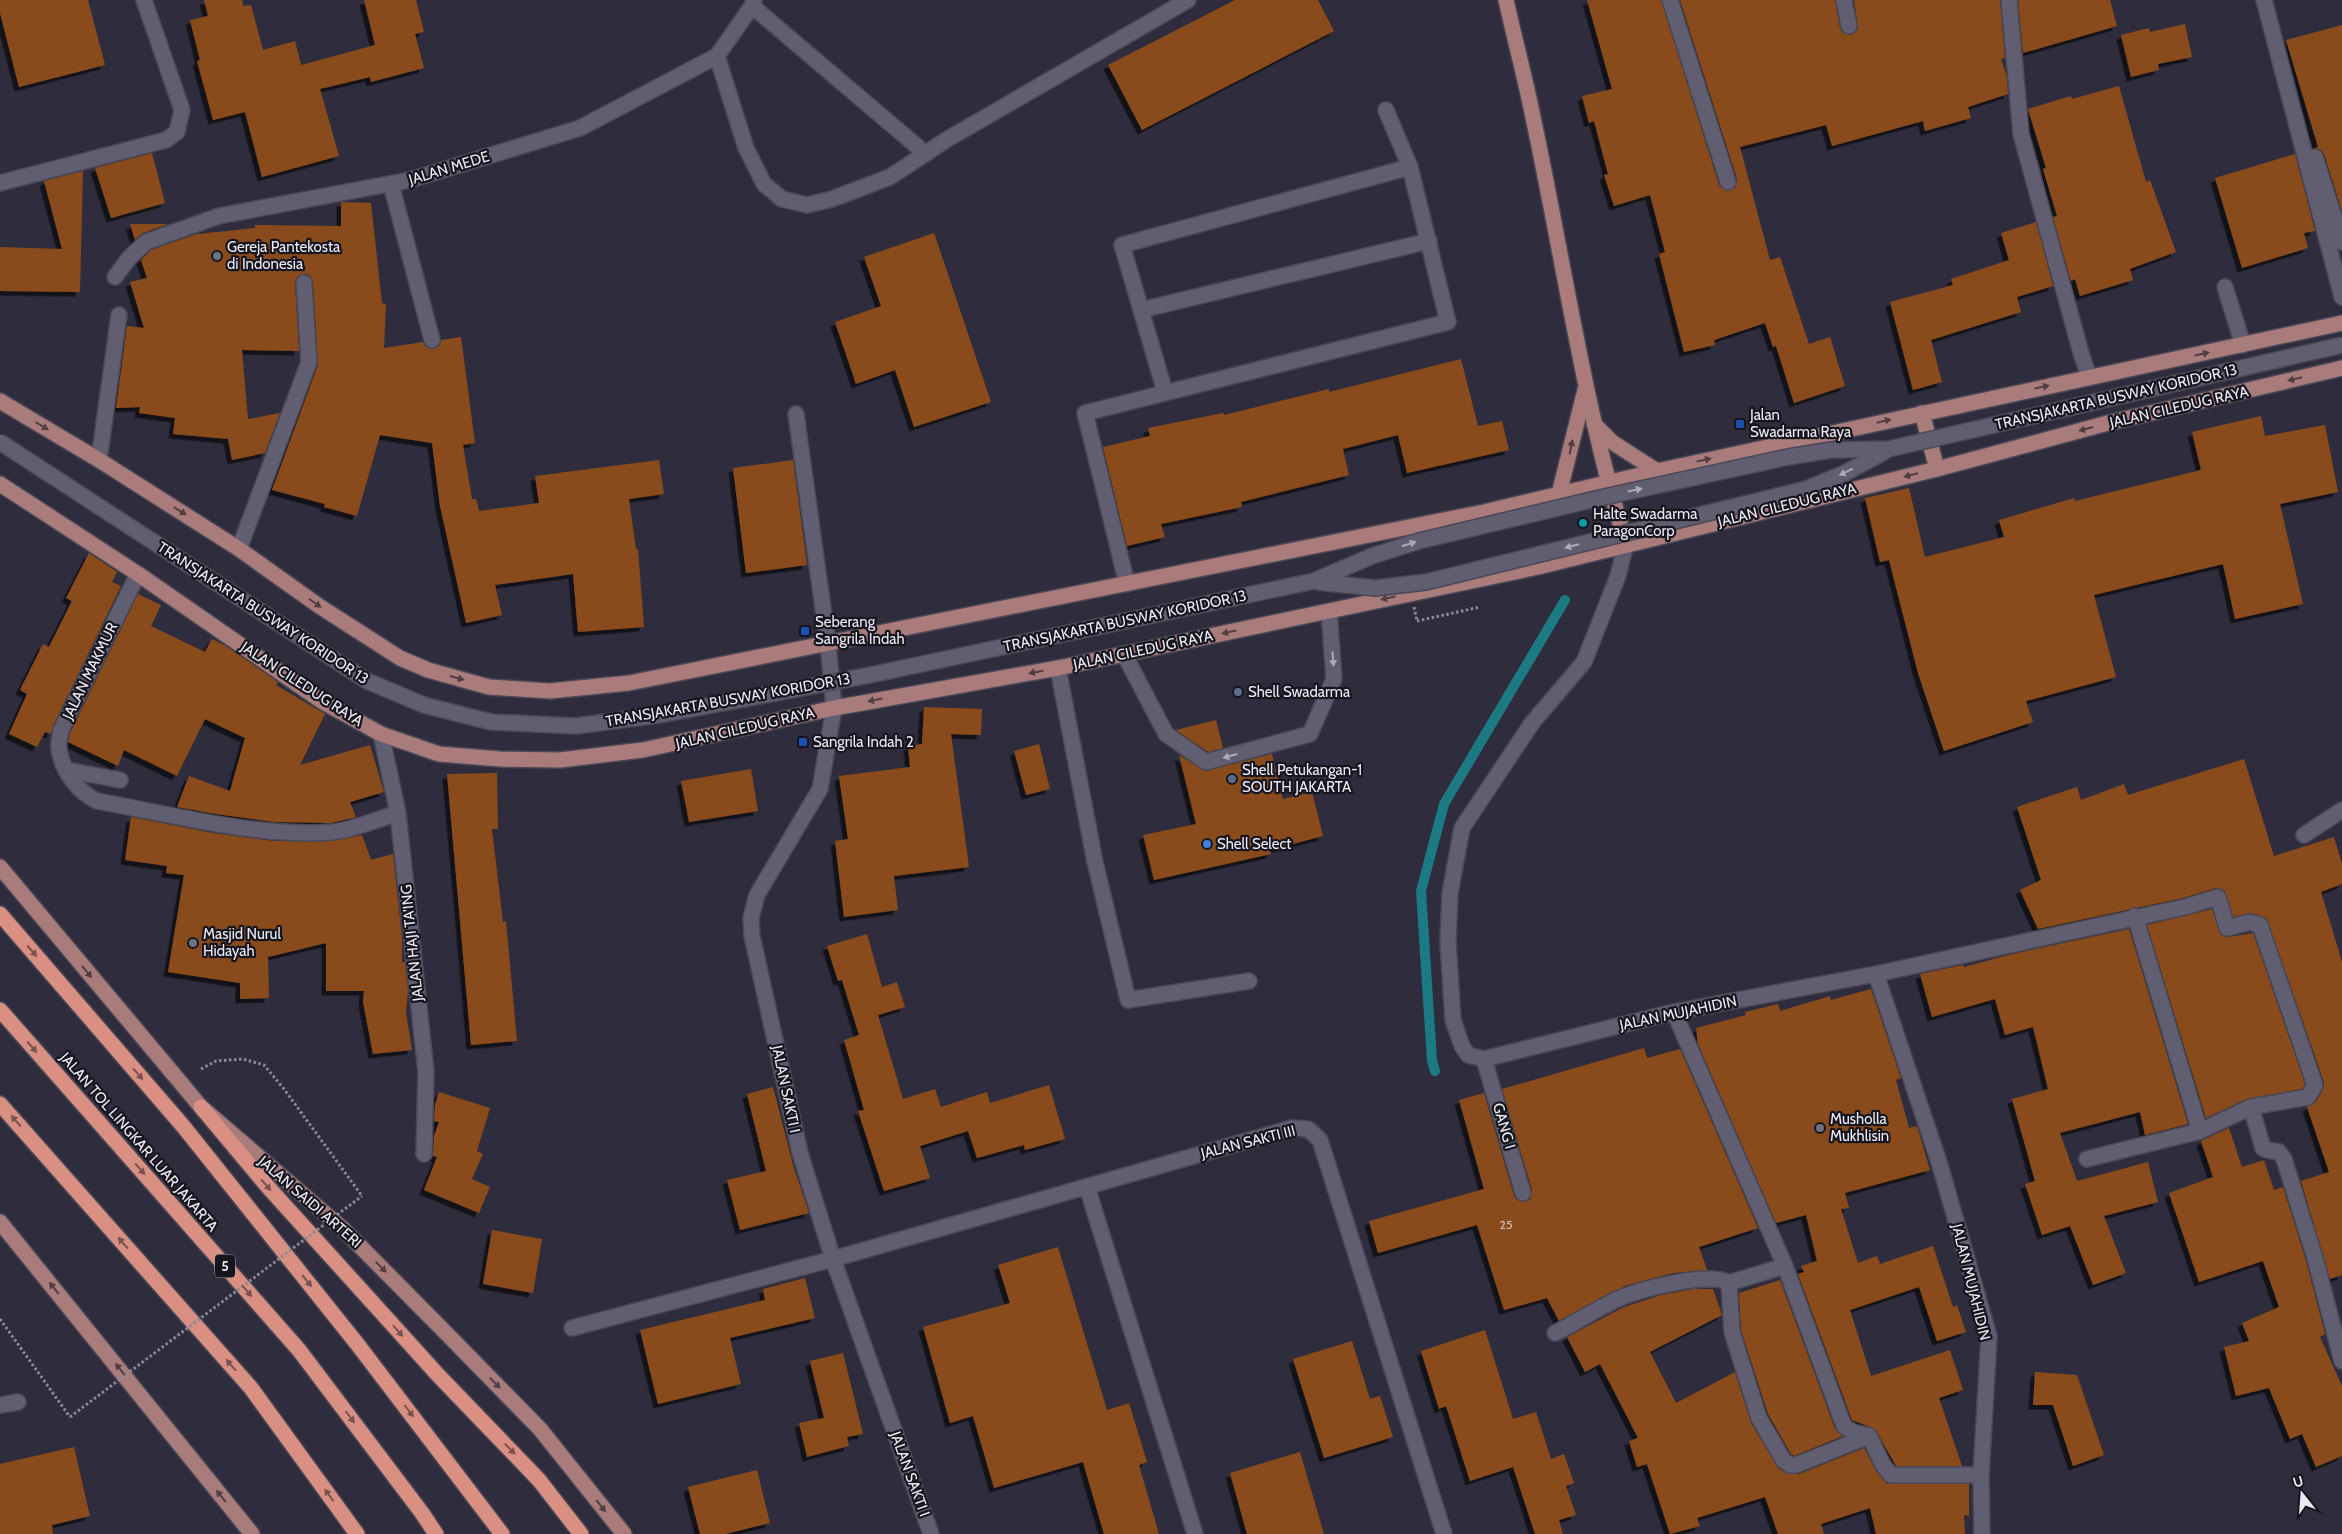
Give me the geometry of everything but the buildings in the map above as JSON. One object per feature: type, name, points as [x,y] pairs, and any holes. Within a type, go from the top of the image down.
[{"type":"highway","points":[[0,914],[183,1126],[358,1345],[502,1534]]},
{"type":"highway","name":"JALAN TOL LINGKAR LUAR JAKARTA","points":[[0,1010],[299,1350],[436,1534]]},
{"type":"highway","points":[[0,1104],[251,1388],[358,1534]]},
{"type":"highway","points":[[201,1107],[268,1187],[432,1368],[539,1480],[581,1534]]},
{"type":"main road","points":[[1506,0],[1534,122],[1585,389],[1607,482],[1626,544]]},
{"type":"main road","points":[[0,401],[99,460],[239,548],[319,606],[400,658],[428,670],[489,687],[550,691],[628,683],[1518,504],[1657,470],[2342,323]]},
{"type":"main road","name":"JALAN CILEDUG RAYA","points":[[0,484],[138,574],[322,702],[380,734],[438,754],[500,759],[560,760],[643,750],[834,708],[1058,668],[1538,567],[1937,469],[2108,424],[2342,368]]},
{"type":"main road","points":[[1554,495],[1585,389]]},
{"type":"main road","points":[[1922,412],[1937,469]]},
{"type":"main road","points":[[1593,423],[1612,442],[1657,470]]},
{"type":"main road","name":"JALAN SAIDI ARTERI","points":[[0,867],[201,1107],[343,1229],[540,1429],[624,1534]]},
{"type":"main road","points":[[0,1222],[252,1534]]},
{"type":"street","points":[[0,183],[166,140],[177,132],[182,110],[144,0]]},
{"type":"street","points":[[717,56],[746,148],[764,184],[782,199],[807,205],[832,199],[890,177],[1188,0]]},
{"type":"street","points":[[1670,0],[1728,182]]},
{"type":"street","points":[[1844,0],[1849,26]]},
{"type":"street","points":[[2009,0],[2021,134],[2089,377]]},
{"type":"street","points":[[2264,0],[2342,297]]},
{"type":"street","points":[[753,3],[926,154]]},
{"type":"street","name":"JALAN MEDE","points":[[115,277],[129,258],[146,242],[210,219],[410,180],[580,128],[717,56],[753,3]]},
{"type":"street","points":[[1127,584],[1085,413],[1448,322],[1410,167],[1386,110]]},
{"type":"street","points":[[2312,148],[2342,242]]},
{"type":"street","points":[[1165,392],[1122,245],[1410,167]]},
{"type":"street","points":[[391,184],[432,340]]},
{"type":"street","points":[[1141,310],[1429,241]]},
{"type":"street","points":[[239,548],[308,362],[304,283]]},
{"type":"street","points":[[2226,287],[2243,345]]},
{"type":"street","points":[[99,460],[119,315]]},
{"type":"street","name":"TRANSJAKARTA BUSWAY KORIDOR 13","points":[[0,442],[367,681],[424,705],[491,722],[576,726],[665,714],[870,675],[1314,581],[1372,556],[1419,541],[1604,497],[1788,456],[1832,450],[1889,449],[2342,345]]},
{"type":"street","name":"JALAN SAKTI I","points":[[796,414],[828,644],[834,708],[820,789],[757,895],[751,918],[752,936],[800,1154],[833,1259],[931,1534]]},
{"type":"street","name":"TRANSJAKARTA BUSWAY KORIDOR 13","points":[[1314,581],[1375,588],[1426,582],[1806,490],[1845,473],[1889,449]]},
{"type":"street","points":[[1484,1059],[1468,1055],[1462,1046],[1453,1020],[1448,941],[1450,892],[1462,828],[1532,723],[1584,662],[1621,569],[1626,544]]},
{"type":"street","name":"JALAN MAKMUR","points":[[66,770],[59,749],[61,730],[138,574]]},
{"type":"street","points":[[1124,654],[1166,734],[1206,762],[1310,734],[1334,679],[1329,611]]},
{"type":"street","points":[[1058,668],[1095,862],[1128,1000],[1249,980]]},
{"type":"street","name":"JALAN HAJI TA'ING","points":[[380,734],[398,813],[426,1072],[424,1154]]},
{"type":"street","points":[[66,770],[120,780]]},
{"type":"street","points":[[66,770],[84,795],[97,801],[232,826],[302,833],[335,832],[398,813]]},
{"type":"street","points":[[2304,835],[2342,810]]},
{"type":"street","points":[[1876,974],[2135,916],[2185,907],[2218,897],[2227,928],[2250,922],[2260,925],[2316,1085],[2308,1096],[2251,1107],[2200,1131],[2087,1160]]},
{"type":"street","points":[[2135,916],[2200,1131]]},
{"type":"street","name":"JALAN MUJAHIDIN","points":[[1484,1059],[1674,1012],[1876,974],[1940,1165],[1988,1336],[1981,1475],[1982,1534]]},
{"type":"street","points":[[1674,1012],[1784,1266],[1844,1426],[1853,1432],[1869,1436]]},
{"type":"street","name":"GANG I","points":[[1484,1059],[1523,1193]]},
{"type":"street","points":[[2251,1107],[2263,1148],[2279,1152],[2284,1159],[2315,1258],[2342,1361]]},
{"type":"street","name":"JALAN SAKTI III","points":[[572,1328],[833,1259],[1292,1128],[1308,1129],[1320,1140],[1444,1534]]},
{"type":"street","points":[[1087,1187],[1195,1534]]},
{"type":"street","points":[[1729,1283],[1784,1266]]},
{"type":"street","points":[[1555,1334],[1630,1295],[1668,1284],[1714,1278],[1724,1279],[1729,1283],[1732,1332],[1759,1418],[1784,1461],[1790,1465],[1796,1465],[1869,1436]]},
{"type":"street","points":[[0,1405],[18,1402]]},
{"type":"street","points":[[1869,1436],[1883,1465],[1892,1475],[1981,1475]]},
{"type":"path","points":[[1417,621],[1489,605]]},
{"type":"path","points":[[0,1319],[70,1417],[362,1196],[284,1088],[264,1065],[243,1059],[216,1061]]},
{"type":"waterway","points":[[1435,1071],[1432,1061],[1421,891],[1444,804],[1565,600]]},
{"type":"place","name":"Gereja Pantekosta di Indonesia","points":[[217,256]]},
{"type":"place","name":"Jalan Swadarma Raya","points":[[1740,424]]},
{"type":"place","name":"Halte Swadarma ParagonCorp","points":[[1583,523]]},
{"type":"place","name":"Seberang Sangrila Indah","points":[[805,631]]},
{"type":"place","name":"Shell Swadarma","points":[[1238,692]]},
{"type":"place","name":"Sangrila Indah 2","points":[[803,742]]},
{"type":"place","name":"Shell Petukangan-1 SOUTH JAKARTA","points":[[1232,779]]},
{"type":"place","name":"Shell Select","points":[[1207,844]]},
{"type":"place","name":"Masjid Nurul Hidayah","points":[[193,943]]},
{"type":"place","name":"Musholla Mukhlisin","points":[[1820,1128]]}]
